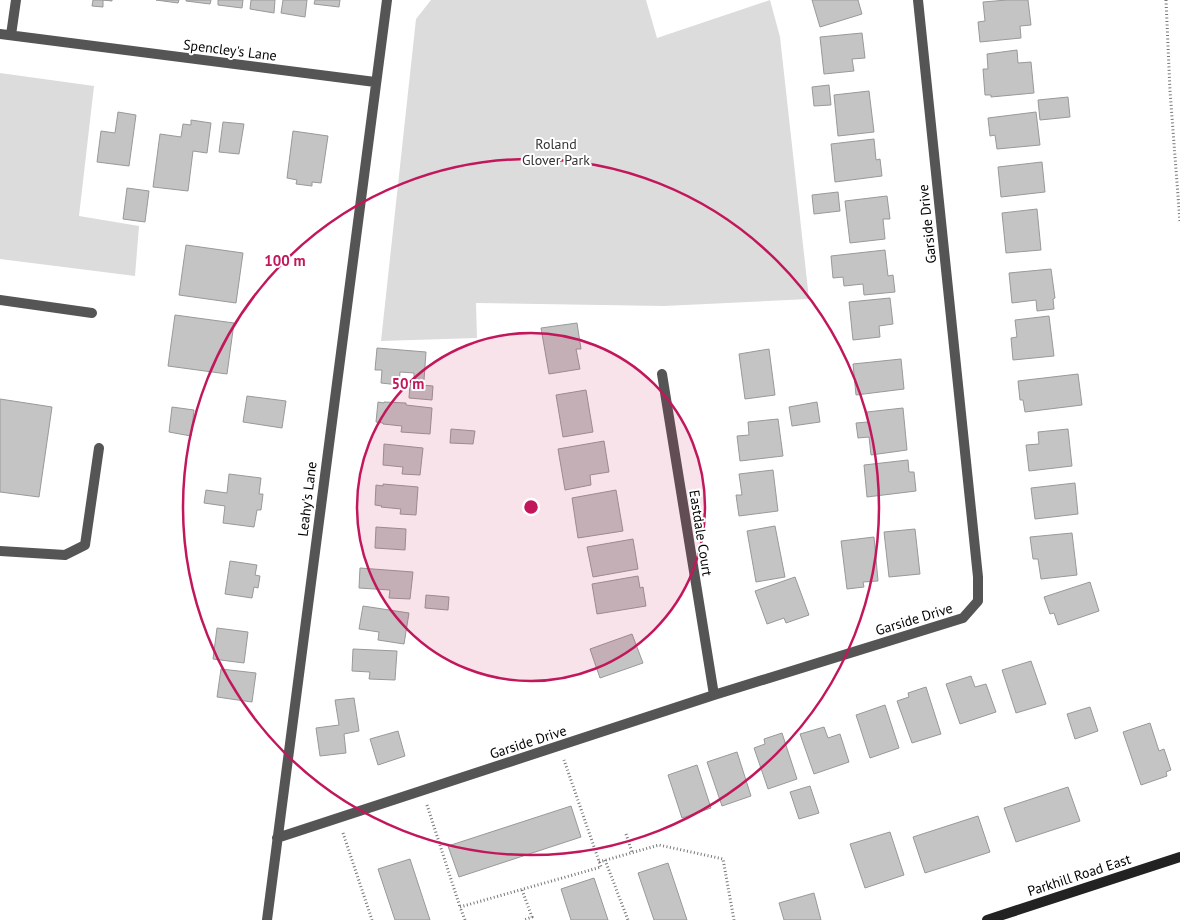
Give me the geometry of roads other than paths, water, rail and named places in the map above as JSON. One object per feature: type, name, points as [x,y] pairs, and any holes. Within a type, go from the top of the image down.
[{"type":"main road","name":"Parkhill Road East","points":[[987,920],[1180,857]]},
{"type":"street","points":[[11,35],[16,0]]},
{"type":"street","points":[[375,82],[387,0]]},
{"type":"street","name":"Garside Drive","points":[[277,838],[714,695],[963,618],[978,601],[978,578],[918,0]]},
{"type":"street","name":"Spencley's Lane","points":[[0,34],[375,82]]},
{"type":"street","name":"Leahy's Lane","points":[[267,920],[375,82]]},
{"type":"street","points":[[0,300],[92,313]]},
{"type":"street","name":"Eastdale Court","points":[[662,374],[714,695]]},
{"type":"street","points":[[0,551],[65,555],[85,545],[99,448]]},
{"type":"park label","name":"Roland Glover Park","points":[[556,152]]}]
